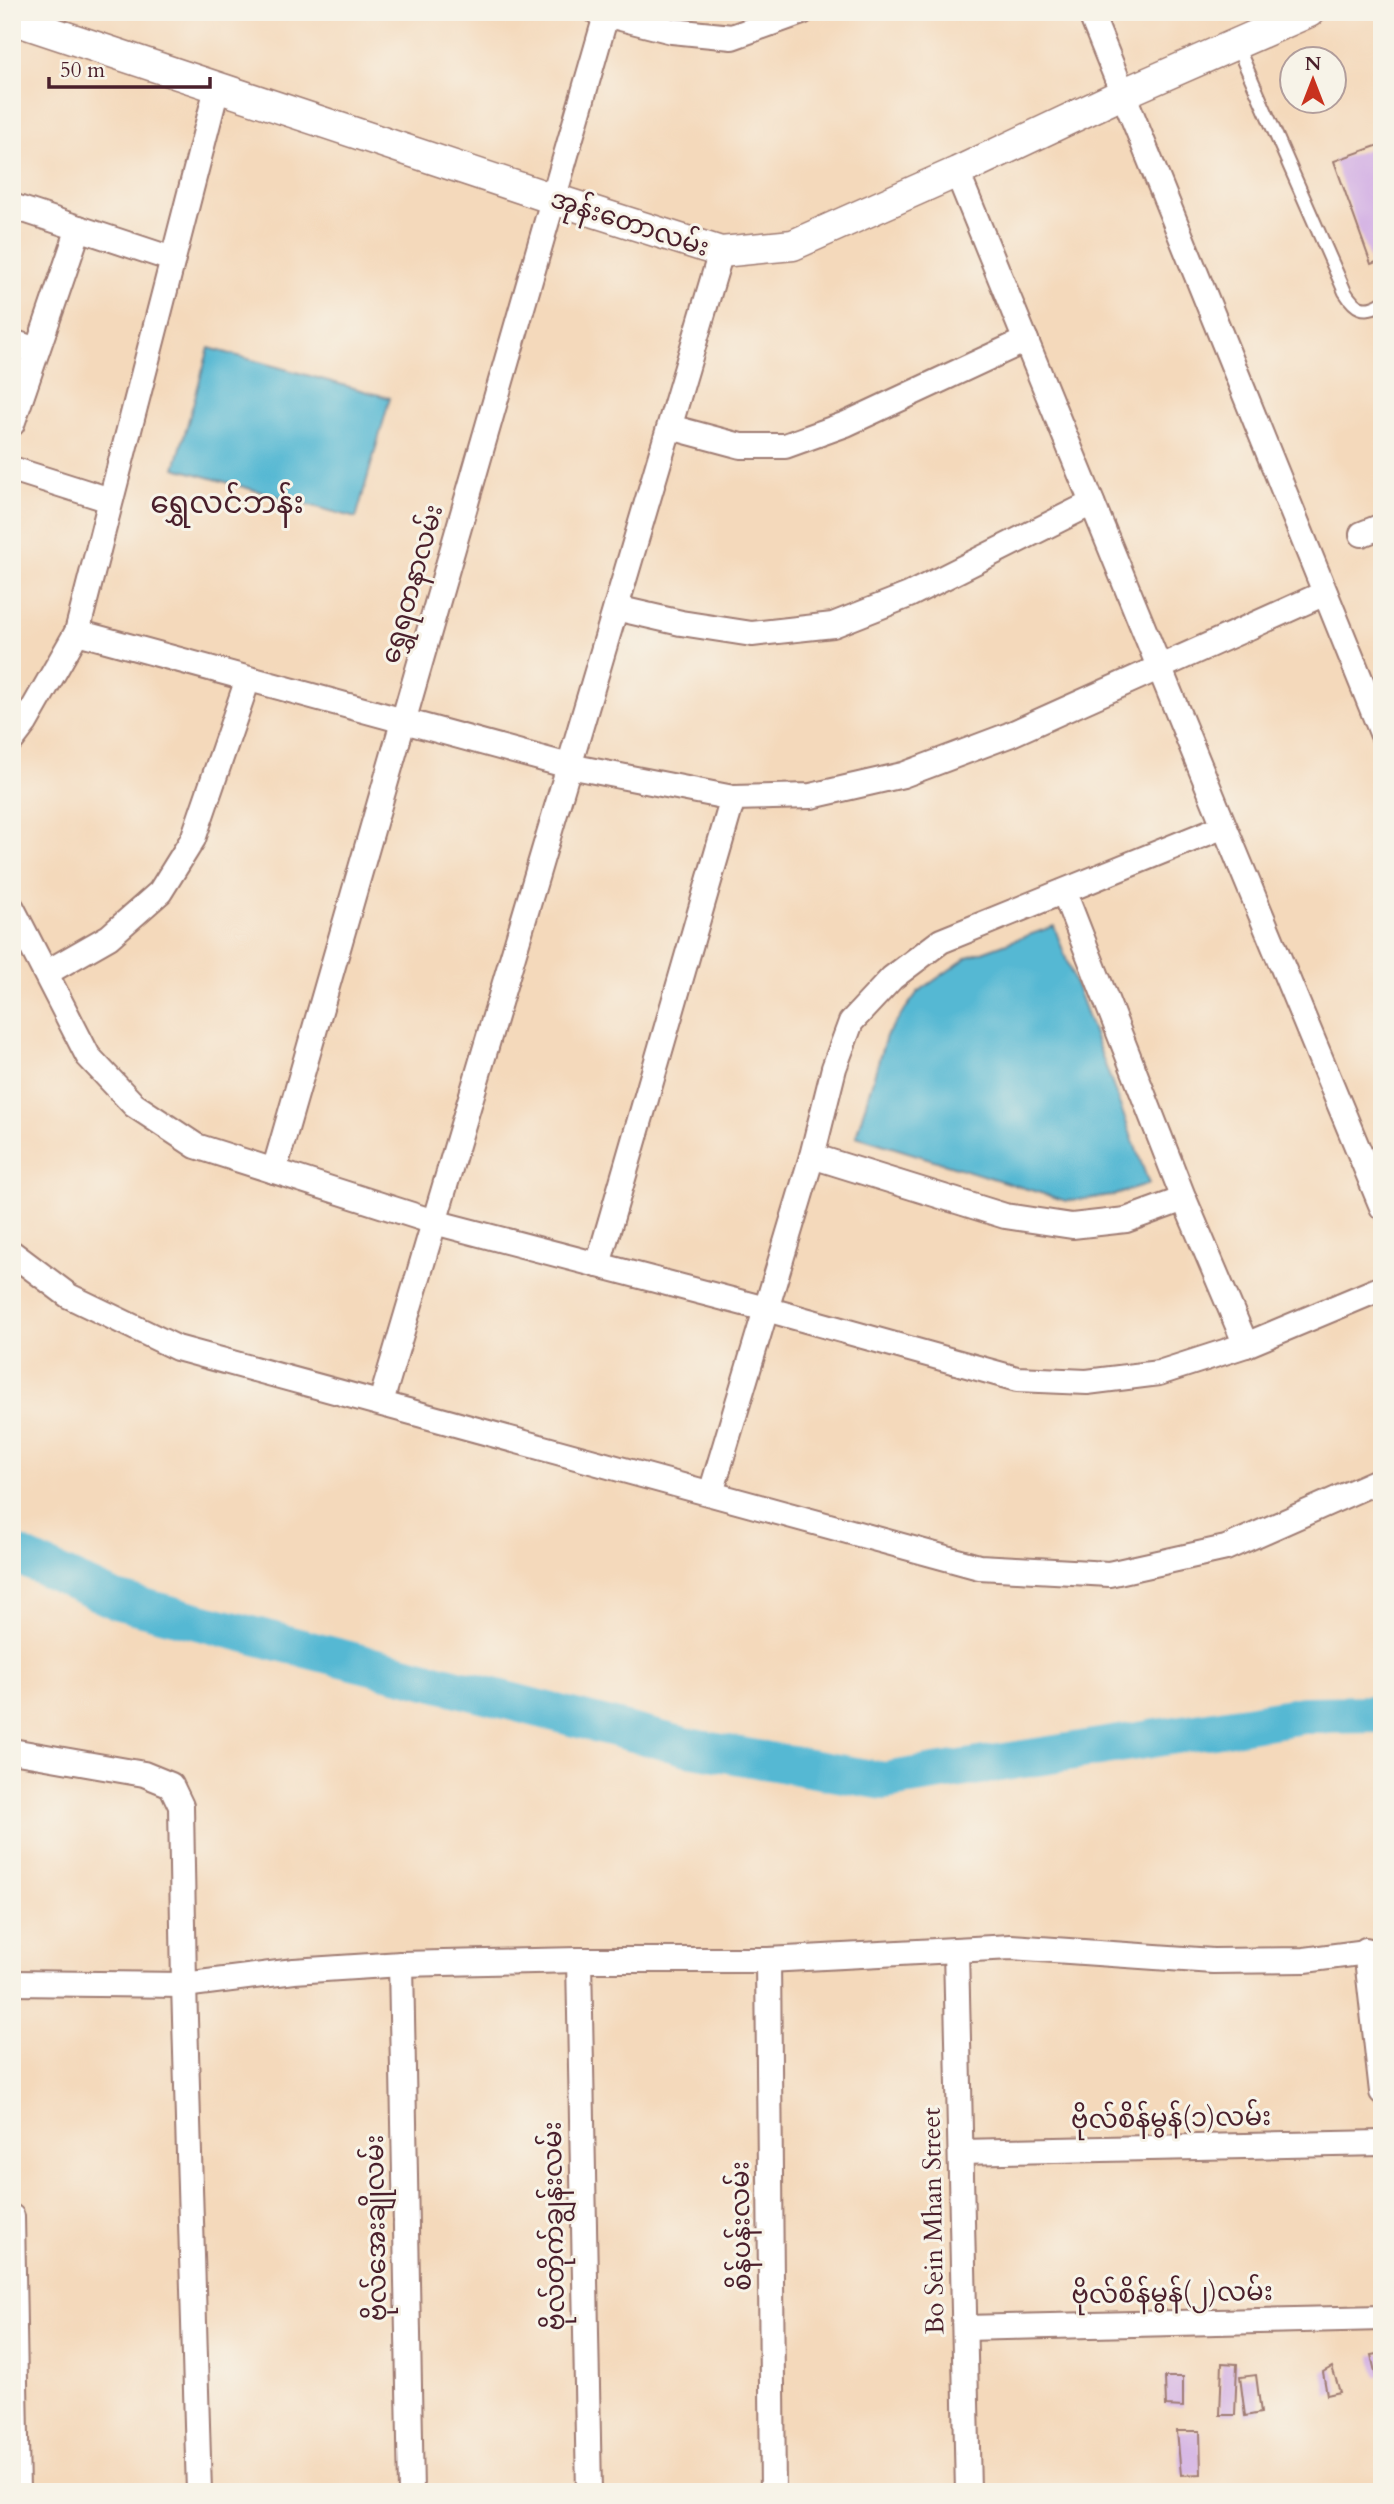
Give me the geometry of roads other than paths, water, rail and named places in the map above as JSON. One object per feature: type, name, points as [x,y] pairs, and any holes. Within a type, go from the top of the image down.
[{"type":"street","points":[[603,13],[672,31],[732,37],[802,12]]},
{"type":"street","points":[[1090,12],[1382,733]]},
{"type":"street","name":"အုန်းတောလမ်း","points":[[12,19],[721,253],[793,245],[1122,94],[1309,12]]},
{"type":"street","name":"ရွှေရတနာလမ်း","points":[[274,1171],[554,199],[603,13]]},
{"type":"street","points":[[12,740],[25,723],[77,632],[217,88]]},
{"type":"street","points":[[957,172],[1222,827],[1382,1208]]},
{"type":"street","points":[[12,206],[173,259]]},
{"type":"street","points":[[12,424],[79,228]]},
{"type":"street","points":[[381,1402],[721,253]]},
{"type":"street","points":[[670,427],[741,446],[785,446],[846,424],[1026,340]]},
{"type":"street","points":[[12,342],[37,350]]},
{"type":"street","points":[[12,468],[110,500]]},
{"type":"street","points":[[616,608],[681,623],[752,634],[833,625],[909,596],[1092,503]]},
{"type":"street","points":[[77,632],[569,766],[733,798],[811,796],[902,775],[1009,735],[1325,593]]},
{"type":"street","points":[[46,973],[109,937],[160,892],[193,839],[248,679]]},
{"type":"street","points":[[598,1265],[733,798]]},
{"type":"street","points":[[711,1493],[812,1156],[834,1069],[851,1022],[892,978],[941,941],[1222,827]]},
{"type":"street","points":[[1064,892],[1184,1199],[1246,1345]]},
{"type":"street","points":[[12,908],[88,1056],[134,1105],[196,1146],[435,1222],[766,1309],[1017,1379],[1087,1382],[1159,1373],[1246,1345],[1382,1288]]},
{"type":"street","points":[[812,1156],[1005,1216],[1072,1226],[1126,1220],[1184,1199]]},
{"type":"street","points":[[12,1253],[69,1296],[177,1348],[979,1567],[1109,1574],[1226,1548],[1382,1479]]},
{"type":"street","points":[[12,1751],[144,1774],[171,1785],[181,1806],[199,2492]]},
{"type":"street","points":[[12,1983],[184,1985],[293,1971],[401,1964],[768,1960],[1011,1947],[1213,1961],[1306,1960],[1374,1950],[1382,2092]]},
{"type":"street","name":"Bo Sein Mhan Street","points":[[956,1950],[968,2492]]},
{"type":"street","name":"ဗိုလ်တိုက်ချွန်းလမ်း","points":[[579,1960],[589,2492]]},
{"type":"street","name":"စိန်ပန်းလမ်း","points":[[768,1960],[773,2492]]},
{"type":"street","name":"ဗိုလ်အေးချိုလမ်း","points":[[401,1964],[411,2492]]},
{"type":"street","name":"ဗိုလ်စိန်မွန်(၁)လမ်း","points":[[961,2152],[1382,2143]]},
{"type":"street","points":[[12,2217],[17,2492]]},
{"type":"street","name":"ဗိုလ်စိန်မွန်(၂)လမ်း","points":[[965,2328],[1382,2318]]},
{"type":"lane","points":[[1236,44],[1345,292],[1354,306],[1363,309],[1374,308],[1382,303]]},
{"type":"water","points":[[209,348],[390,398],[356,518],[175,468]]},
{"type":"water","points":[[1054,926],[1149,1184],[1112,1196],[1066,1201],[856,1136],[886,1036],[918,992],[968,957]]},
{"type":"waterway","points":[[12,1553],[115,1600],[688,1747],[884,1781],[1303,1715],[1382,1714]]},
{"type":"district","name":"ရွှေလင်ဘန်း","points":[[227,503]]}]
